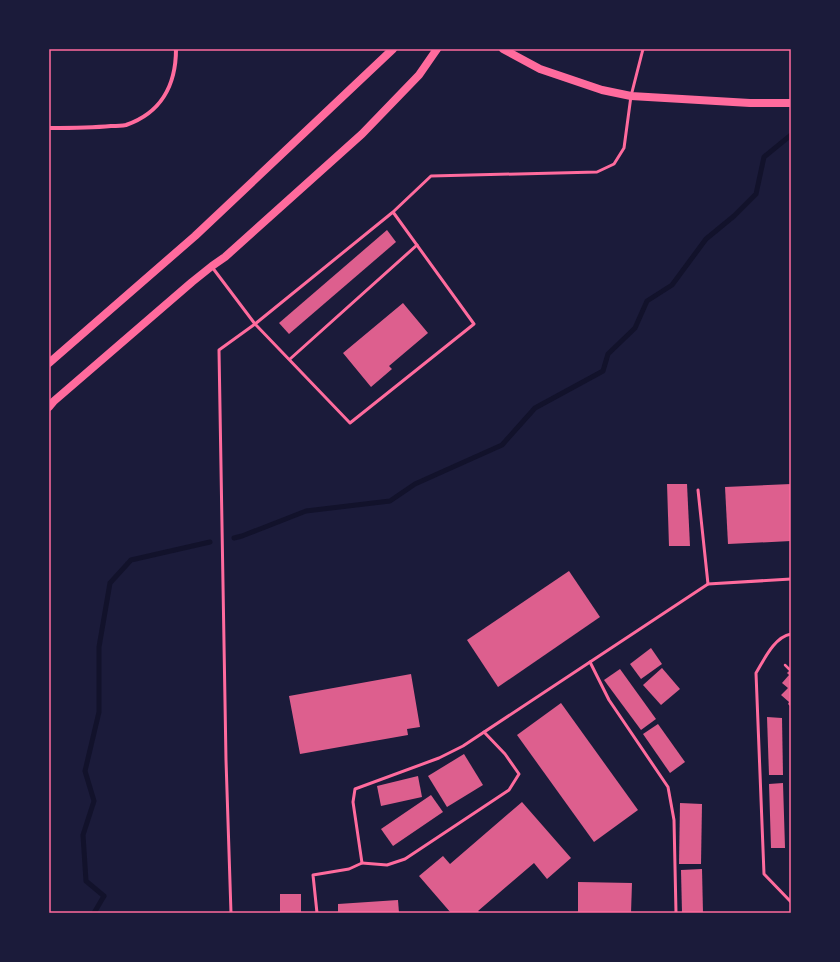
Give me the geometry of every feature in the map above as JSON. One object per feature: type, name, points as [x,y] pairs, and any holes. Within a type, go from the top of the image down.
[{"type":"main road","points":[[49,363],[195,236],[393,49]]},
{"type":"main road","points":[[49,407],[54,401],[212,266],[225,257],[362,134],[418,75],[437,49]]},
{"type":"main road","points":[[503,49],[540,69],[602,90],[631,96],[750,104],[791,103]]},
{"type":"street","points":[[49,128],[124,125],[146,116],[163,99],[172,81],[176,49]]},
{"type":"lane","points":[[231,913],[225,752],[219,350],[255,324],[393,212],[431,176],[597,172],[614,164],[624,148],[631,96],[643,49]]},
{"type":"lane","points":[[212,266],[255,324],[350,423],[474,324],[393,212]]},
{"type":"lane","points":[[290,359],[417,245]]},
{"type":"lane","points":[[698,490],[708,584]]},
{"type":"lane","points":[[362,863],[353,802],[355,789],[439,758],[463,746],[708,584],[791,579]]},
{"type":"lane","points":[[791,634],[785,635],[771,648],[756,673],[764,874],[791,902]]},
{"type":"lane","points":[[590,662],[609,700],[668,787],[674,820],[676,913]]},
{"type":"lane","points":[[318,913],[313,876],[349,869],[362,863],[387,865],[406,859],[509,790],[519,774],[505,754],[484,732]]},
{"type":"path","points":[[785,665],[790,670]]},
{"type":"building","points":[[387,230],[396,242],[289,334],[279,323]]},
{"type":"building","points":[[403,303],[428,333],[389,366],[392,369],[371,387],[343,353]]},
{"type":"building","points":[[667,484],[687,484],[690,546],[669,546]]},
{"type":"building","points":[[791,484],[791,541],[728,544],[725,487]]},
{"type":"building","points":[[569,571],[600,617],[498,687],[467,640]]},
{"type":"building","points":[[651,648],[662,664],[641,679],[630,664]]},
{"type":"building","points":[[662,668],[680,689],[661,705],[643,685]]},
{"type":"building","points":[[620,669],[656,719],[641,730],[604,680]]},
{"type":"building","points":[[791,669],[791,707],[788,704],[789,702],[781,695],[788,688],[782,683],[789,675],[787,673]]},
{"type":"building","points":[[411,674],[420,727],[407,729],[408,735],[300,754],[289,696]]},
{"type":"building","points":[[561,703],[638,810],[594,842],[517,735]]},
{"type":"building","points":[[767,717],[782,718],[783,775],[769,775]]},
{"type":"building","points":[[658,724],[685,762],[670,773],[643,734]]},
{"type":"building","points":[[464,754],[483,785],[447,807],[428,776]]},
{"type":"building","points":[[418,776],[422,797],[381,806],[377,786]]},
{"type":"building","points":[[783,783],[785,848],[771,848],[769,784]]},
{"type":"building","points":[[431,795],[443,812],[393,846],[381,829]]},
{"type":"building","points":[[522,802],[571,858],[547,879],[534,863],[478,911],[480,913],[451,913],[419,876],[443,856],[450,864]]},
{"type":"building","points":[[680,803],[702,804],[701,864],[679,864]]},
{"type":"building","points":[[702,869],[703,913],[682,913],[681,870]]},
{"type":"building","points":[[578,882],[632,883],[631,913],[578,913]]},
{"type":"building","points":[[280,894],[301,894],[301,913],[280,913]]},
{"type":"building","points":[[398,900],[399,913],[338,913],[338,904]]},
{"type":"waterway","points":[[234,538],[306,511],[390,501],[415,484],[502,445],[535,408],[603,371],[608,354],[635,328],[647,301],[672,285],[706,239],[734,216],[756,194],[764,157],[791,135]]},
{"type":"waterway","points":[[94,913],[104,896],[86,881],[83,835],[94,801],[85,771],[99,712],[99,647],[110,583],[131,560],[210,542]]}]
